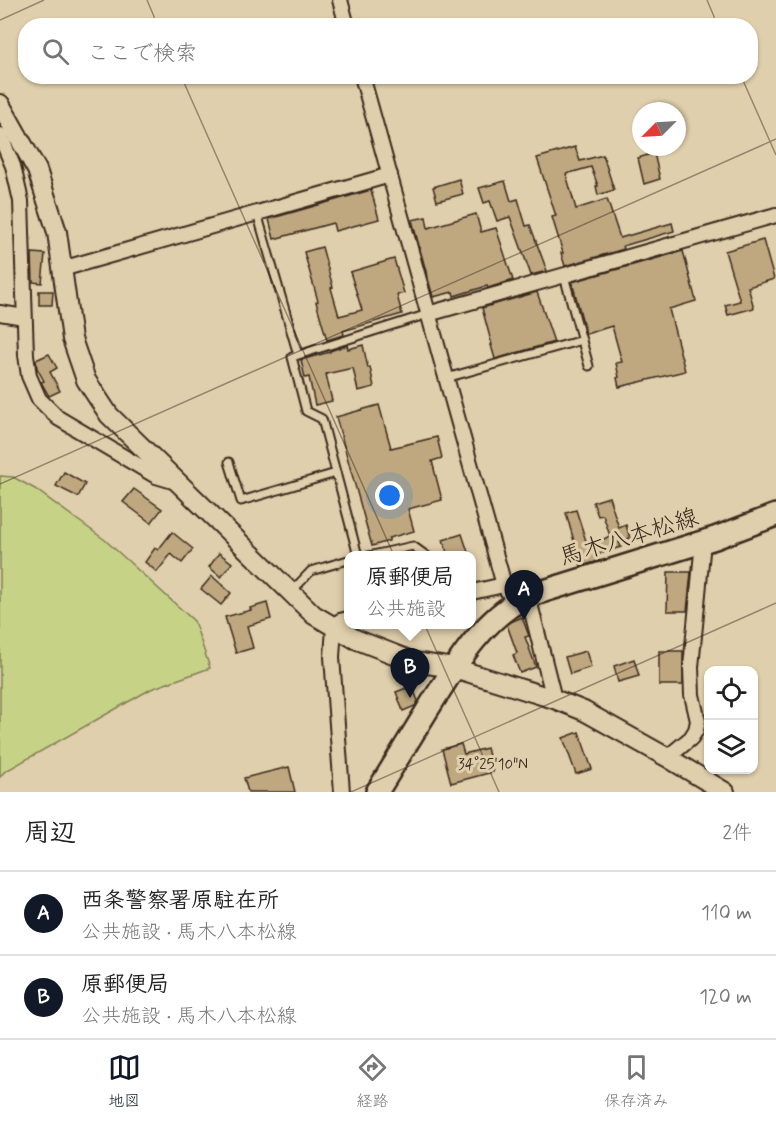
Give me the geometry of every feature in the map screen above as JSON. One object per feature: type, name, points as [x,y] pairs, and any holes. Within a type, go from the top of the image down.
[{"type":"main road","name":"馬木八本松線","points":[[377,792],[454,668],[480,633],[516,594],[699,543],[776,515]]},
{"type":"street","points":[[340,0],[345,18]]},
{"type":"street","points":[[364,84],[446,378],[516,594],[554,699]]},
{"type":"street","points":[[0,105],[37,170],[57,232],[72,339],[86,380],[109,414],[314,615],[341,623],[332,657],[342,792]]},
{"type":"street","points":[[0,135],[13,166],[21,201],[26,355],[29,376],[39,399],[58,418],[156,476],[178,482]]},
{"type":"street","points":[[62,268],[390,175]]},
{"type":"street","points":[[428,314],[776,215]]},
{"type":"street","points":[[0,313],[24,317]]},
{"type":"street","points":[[670,759],[691,738],[698,721],[692,695],[692,667],[702,552],[699,543]]},
{"type":"street","points":[[476,592],[516,594]]},
{"type":"street","points":[[346,629],[355,639],[414,662],[454,668],[554,699],[584,711],[725,792]]},
{"type":"lane","points":[[256,213],[298,355]]},
{"type":"lane","points":[[564,276],[589,366]]},
{"type":"lane","points":[[357,551],[322,419],[306,411],[292,357],[428,314]]},
{"type":"lane","points":[[446,378],[582,340]]},
{"type":"lane","points":[[229,462],[241,501],[336,473]]},
{"type":"lane","points":[[388,551],[413,546],[421,551]]},
{"type":"lane","points":[[290,592],[311,571],[344,561]]},
{"type":"green space","points":[[0,476],[13,477],[35,489],[105,540],[194,621],[210,668],[151,689],[4,772],[0,777]]},
{"type":"building","points":[[575,147],[580,161],[603,155],[614,190],[598,195],[596,186],[598,186],[591,167],[566,174],[576,209],[607,199],[620,238],[672,223],[674,231],[623,246],[624,249],[565,266],[552,217],[556,216],[537,158]]},
{"type":"building","points":[[655,156],[660,179],[644,184],[638,158]]},
{"type":"building","points":[[459,179],[463,194],[437,201],[433,187]]},
{"type":"building","points":[[505,181],[511,201],[518,199],[526,226],[530,225],[547,271],[531,275],[510,217],[497,221],[490,201],[484,203],[479,188]]},
{"type":"building","points":[[371,190],[379,219],[335,231],[333,223],[274,239],[269,219]]},
{"type":"building","points":[[476,214],[481,232],[496,228],[513,280],[454,296],[453,292],[433,297],[412,220],[426,217],[428,228]]},
{"type":"building","points":[[763,240],[774,279],[748,287],[754,308],[728,315],[725,305],[740,301],[725,251]]},
{"type":"building","points":[[322,247],[339,316],[362,310],[350,272],[394,259],[404,293],[397,295],[402,314],[343,331],[344,335],[327,340],[304,252]]},
{"type":"building","points":[[683,251],[696,301],[669,309],[685,371],[619,387],[616,363],[622,362],[612,326],[586,334],[572,282]]},
{"type":"building","points":[[32,253],[45,254],[42,283],[33,282]]},
{"type":"building","points":[[39,291],[53,291],[52,305],[39,305]]},
{"type":"building","points":[[537,292],[554,342],[495,359],[482,308]]},
{"type":"building","points":[[347,345],[348,349],[363,345],[374,387],[358,391],[353,368],[326,374],[332,401],[315,405],[309,377],[305,378],[301,360]]},
{"type":"building","points":[[49,354],[57,368],[50,372],[60,391],[49,396],[41,382],[44,381],[37,368],[36,360]]},
{"type":"building","points":[[379,405],[391,448],[437,437],[442,458],[432,461],[442,500],[408,509],[414,531],[389,538],[389,541],[372,546],[336,417]]},
{"type":"building","points":[[64,472],[85,484],[78,497],[56,486]]},
{"type":"building","points":[[134,489],[162,509],[151,523],[123,502]]},
{"type":"building","points":[[609,497],[619,528],[626,525],[630,538],[619,542],[621,547],[597,554],[599,561],[581,566],[566,513],[576,510],[587,544],[604,539],[610,536],[603,515],[598,516],[593,502]]},
{"type":"building","points":[[172,532],[193,549],[182,563],[171,554],[157,572],[145,562],[155,548],[158,550]]},
{"type":"building","points":[[462,534],[468,551],[447,551],[443,540]]},
{"type":"building","points":[[219,553],[232,563],[221,577],[209,567]]},
{"type":"building","points":[[668,572],[691,572],[687,611],[667,611]]},
{"type":"building","points":[[212,576],[231,593],[221,605],[201,589]]},
{"type":"building","points":[[267,603],[271,619],[247,626],[253,648],[236,653],[225,617]]},
{"type":"building","points":[[522,617],[529,636],[525,637],[536,667],[520,673],[513,655],[517,653],[507,625]]},
{"type":"building","points":[[586,651],[591,667],[570,674],[565,657]]},
{"type":"building","points":[[659,651],[683,651],[683,685],[659,685]]},
{"type":"building","points":[[634,659],[639,676],[618,682],[614,666]]},
{"type":"building","points":[[412,686],[418,701],[415,706],[403,711],[396,692]]},
{"type":"building","points":[[579,732],[592,769],[576,774],[563,738]]},
{"type":"building","points":[[461,744],[464,754],[487,748],[493,772],[451,783],[442,749]]},
{"type":"building","points":[[289,767],[295,792],[248,792],[244,778]]},
{"type":"place","name":"西条警察署原駐在所","points":[[524,620]]},
{"type":"place","name":"原郵便局","points":[[410,698]]}]
